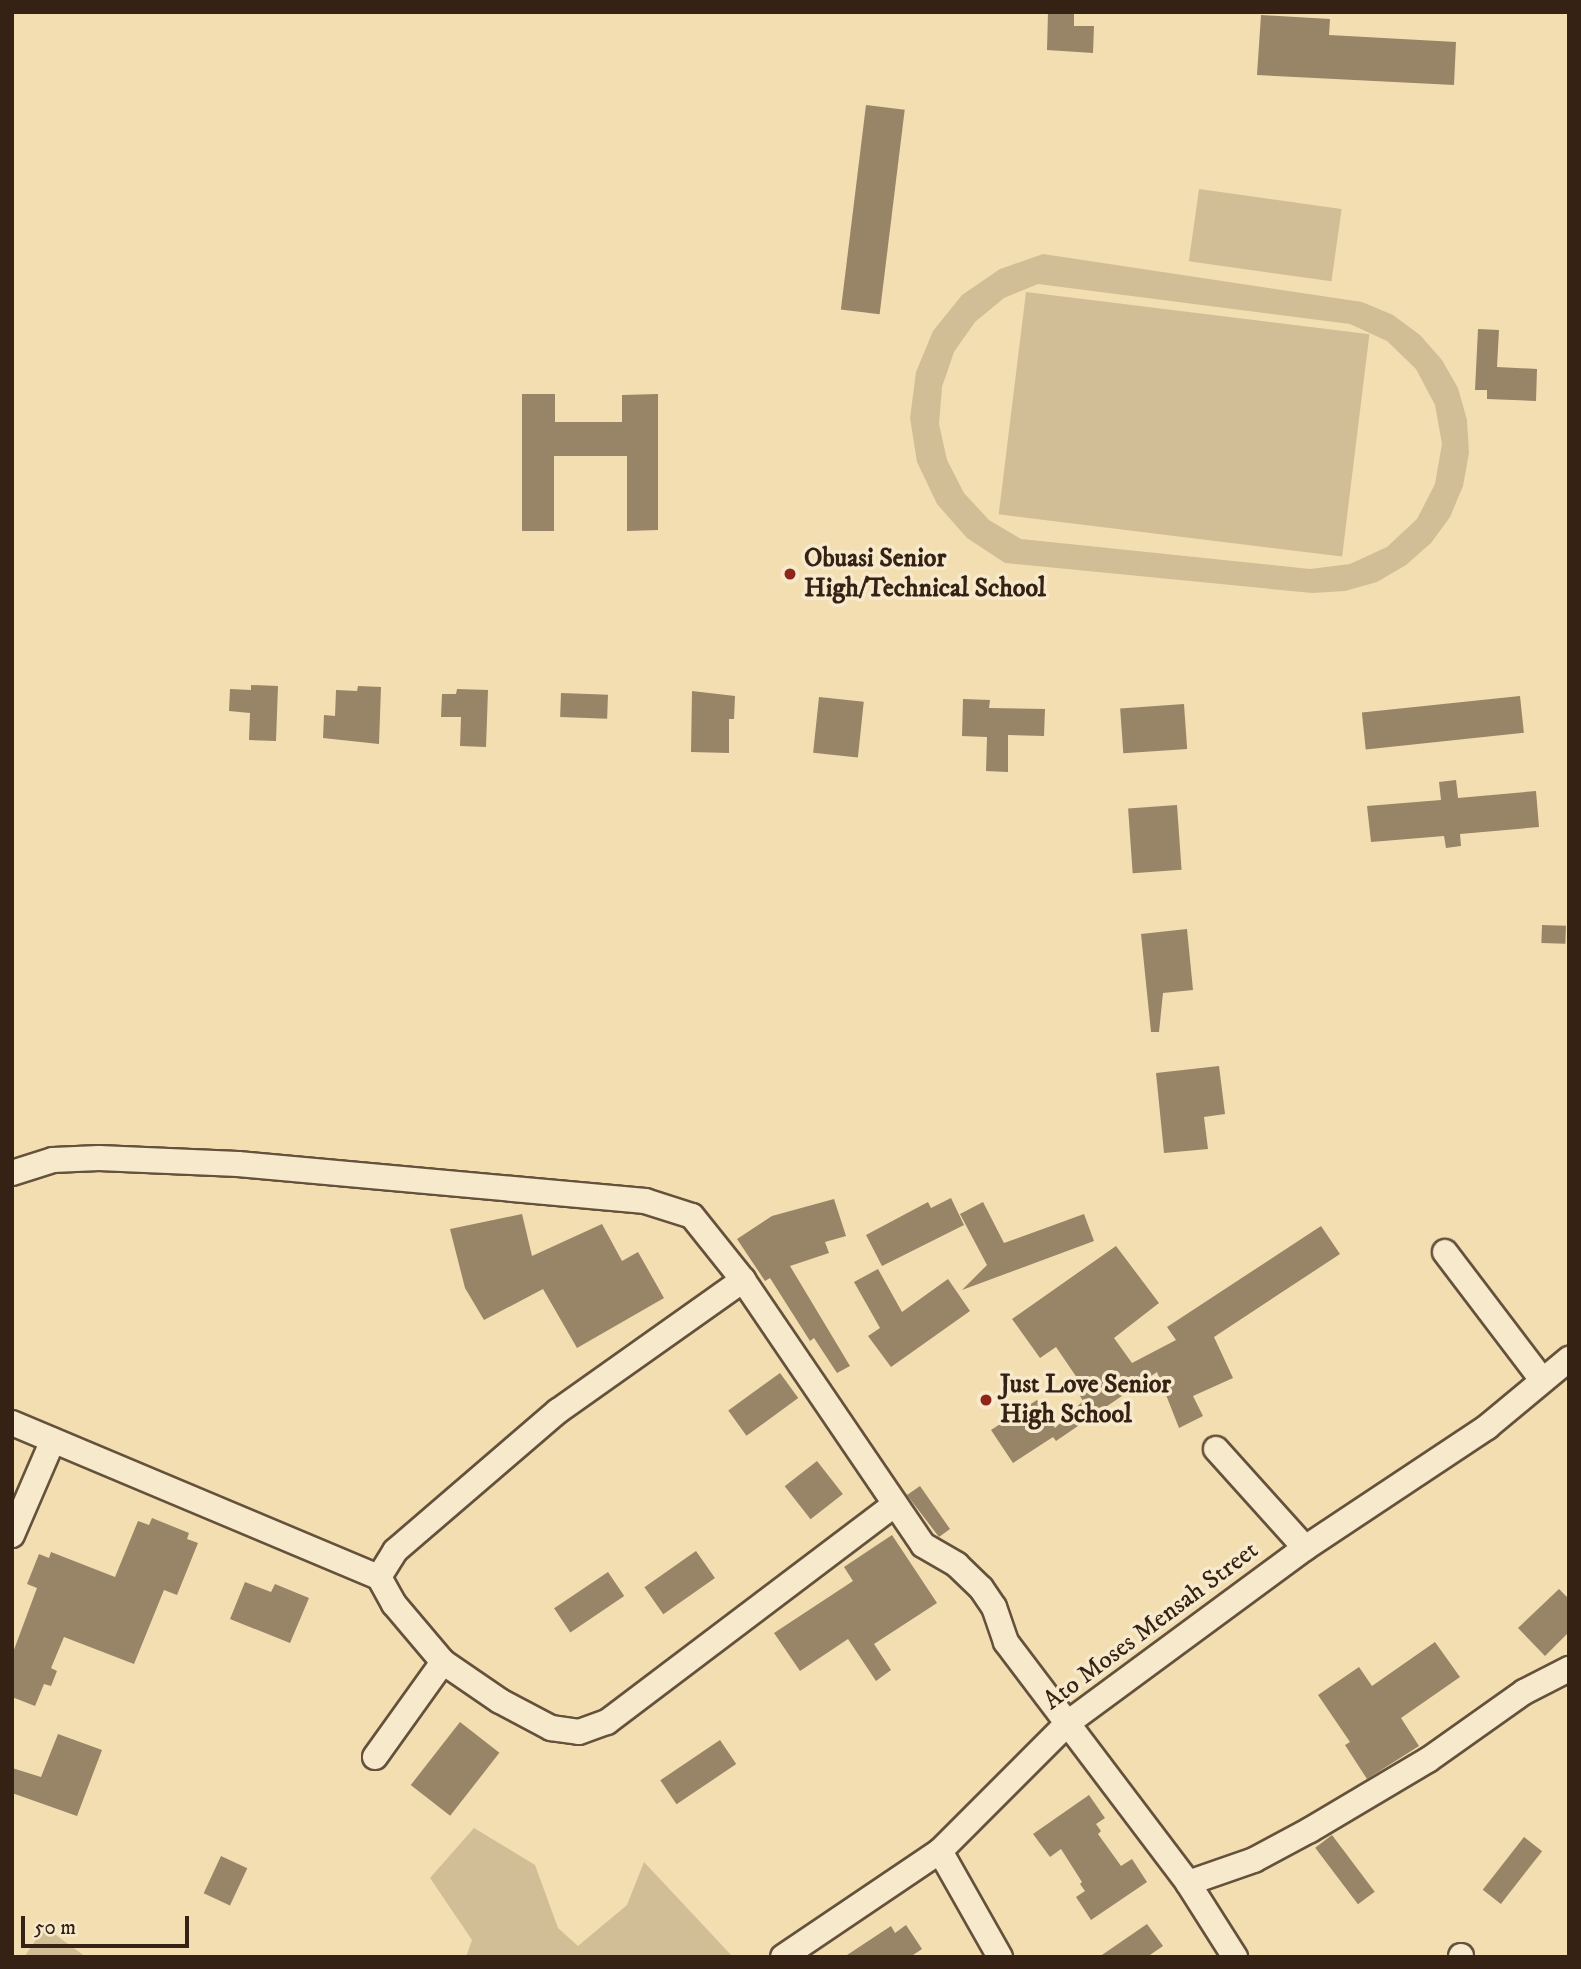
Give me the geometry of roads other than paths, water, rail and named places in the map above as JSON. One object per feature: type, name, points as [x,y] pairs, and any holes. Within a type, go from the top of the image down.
[{"type":"street","points":[[12,1173],[53,1160],[99,1158],[276,1167],[645,1201],[692,1216],[743,1280],[923,1545],[957,1565],[981,1588],[994,1607],[1006,1642],[1188,1883],[1235,1957]]},
{"type":"street","points":[[1445,1252],[1542,1380]]},
{"type":"street","points":[[379,1577],[395,1551],[558,1411],[743,1280]]},
{"type":"street","name":"Ato Moses Mensah Street","points":[[783,1957],[940,1850],[1069,1722],[1306,1548],[1487,1427],[1569,1359]]},
{"type":"street","points":[[12,1423],[379,1577],[394,1604],[443,1662],[499,1701],[551,1728],[579,1732],[607,1722],[895,1504]]},
{"type":"street","points":[[12,1535],[53,1440]]},
{"type":"street","points":[[1216,1449],[1306,1548]]},
{"type":"street","points":[[375,1757],[443,1662]]},
{"type":"street","points":[[1188,1883],[1254,1860],[1310,1830],[1427,1760],[1524,1692],[1569,1669]]},
{"type":"street","points":[[940,1850],[1000,1957]]},
{"type":"place","name":"Obuasi Senior High/Technical School","points":[[790,574]]},
{"type":"place","name":"Just Love Senior High School","points":[[986,1400]]}]
